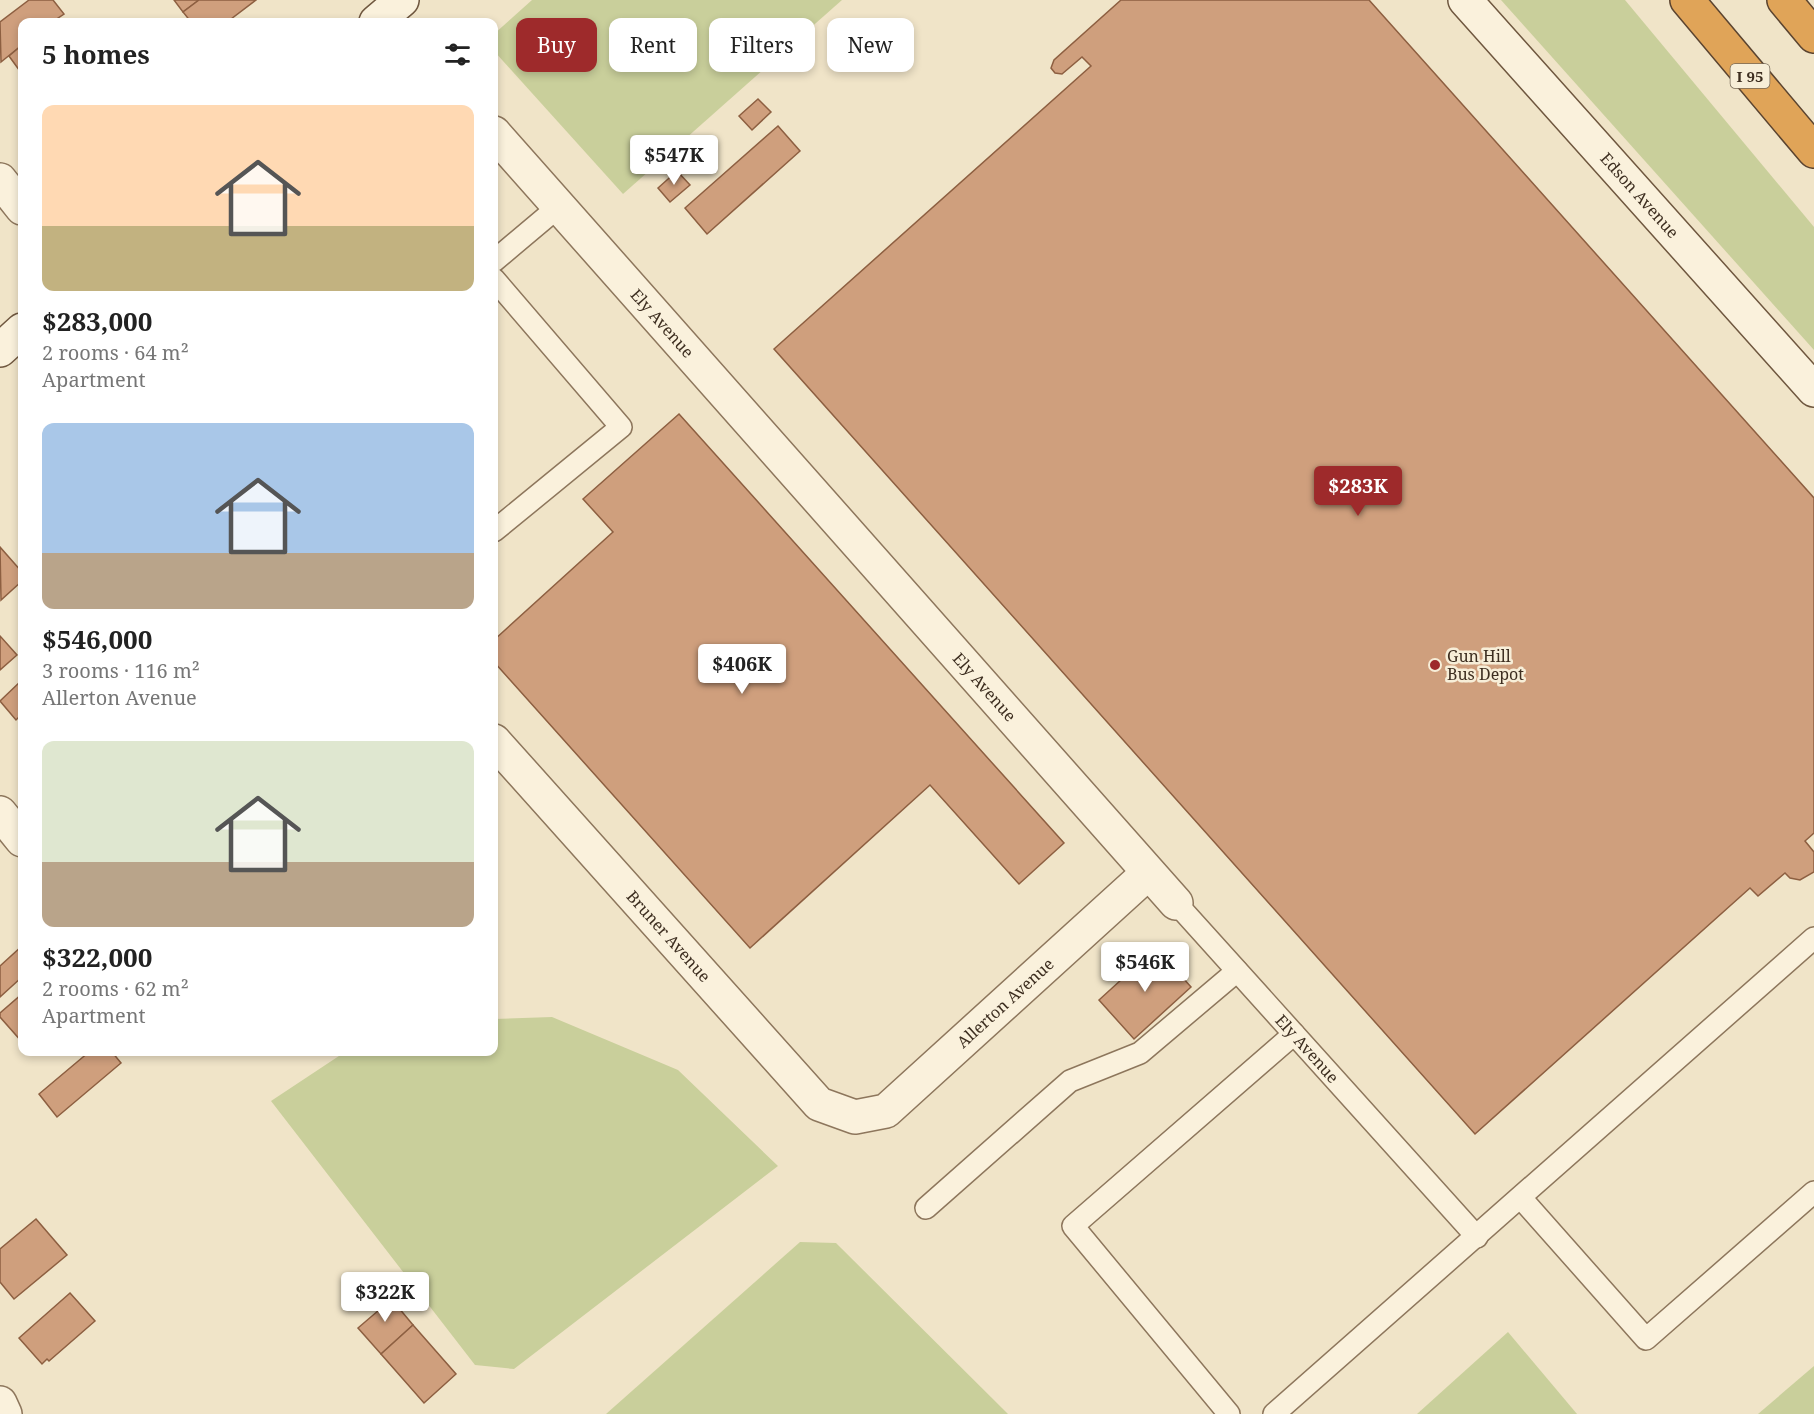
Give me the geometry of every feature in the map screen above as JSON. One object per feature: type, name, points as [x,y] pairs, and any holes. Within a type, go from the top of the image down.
[{"type":"highway","name":"I 95","points":[[1687,0],[1814,151]]},
{"type":"highway","points":[[1784,0],[1814,36]]},
{"type":"street","name":"Edson Avenue","points":[[1465,0],[1814,390]]},
{"type":"street","name":"Ely Avenue","points":[[498,138],[557,208],[1176,903]]},
{"type":"street","points":[[0,180],[18,203]]},
{"type":"street","points":[[0,350],[18,334]]},
{"type":"street","name":"Bruner Avenue","points":[[498,745],[819,1104],[855,1117]]},
{"type":"street","points":[[0,813],[18,835]]},
{"type":"street","name":"Allerton Avenue","points":[[855,1117],[886,1111],[1148,873]]},
{"type":"street","points":[[0,1403],[6,1414]]},
{"type":"lane","points":[[498,258],[557,208]]},
{"type":"lane","points":[[498,284],[621,427],[498,528]]},
{"type":"lane","name":"Ely Avenue","points":[[1176,903],[1477,1237]]},
{"type":"lane","points":[[1274,1414],[1814,938]]},
{"type":"lane","points":[[926,1208],[1070,1082],[1140,1053],[1237,971]]},
{"type":"lane","points":[[1229,1414],[1073,1226],[1294,1034]]},
{"type":"lane","points":[[1521,1198],[1647,1339],[1814,1192]]},
{"type":"green space","points":[[532,0],[842,0],[815,24],[815,18],[709,18],[709,72],[761,72],[623,194],[498,55],[498,30]]},
{"type":"green space","points":[[1501,0],[1625,0],[1814,227],[1814,350]]},
{"type":"green space","points":[[552,1017],[678,1070],[778,1166],[514,1369],[475,1365],[271,1101],[339,1056],[498,1056],[498,1019]]},
{"type":"green space","points":[[800,1242],[836,1243],[1008,1414],[606,1414]]},
{"type":"green space","points":[[1508,1332],[1577,1414],[1417,1414]]},
{"type":"green space","points":[[1814,1366],[1814,1414],[1758,1414]]},
{"type":"building","points":[[29,0],[53,0],[64,14],[58,18],[18,18],[18,48],[1,62],[0,22]]},
{"type":"building","points":[[174,0],[199,0],[183,12]]},
{"type":"building","points":[[199,0],[256,0],[232,18],[188,18],[183,12]]},
{"type":"building","name":"Gun Hill Bus Depot","points":[[1121,0],[1369,0],[1814,498],[1814,833],[1805,841],[1814,852],[1814,872],[1800,880],[1790,878],[1785,873],[1758,896],[1750,888],[1475,1134],[774,349],[1091,66],[1082,57],[1062,74],[1055,73],[1051,68],[1054,60]]},
{"type":"building","points":[[18,48],[18,68],[9,56]]},
{"type":"building","points":[[758,99],[771,112],[752,130],[739,116]]},
{"type":"building","points":[[778,126],[800,151],[707,234],[685,208]]},
{"type":"building","points":[[677,171],[690,185],[670,202],[658,188]]},
{"type":"building","points":[[679,414],[1064,843],[1019,884],[930,785],[750,948],[498,666],[498,636],[613,532],[583,499]]},
{"type":"building","points":[[0,547],[18,567],[18,585],[1,600]]},
{"type":"building","points":[[0,636],[17,655],[0,670]]},
{"type":"building","points":[[18,684],[18,718],[16,720],[0,701]]},
{"type":"building","points":[[1156,948],[1191,987],[1134,1039],[1099,1000]]},
{"type":"building","points":[[18,950],[18,981],[0,997],[0,966]]},
{"type":"building","points":[[18,997],[18,1037],[0,1017],[0,1013]]},
{"type":"building","points":[[84,1056],[115,1056],[121,1063],[57,1117],[39,1094]]},
{"type":"building","points":[[36,1219],[67,1255],[14,1299],[0,1282],[0,1249]]},
{"type":"building","points":[[383,1289],[413,1325],[381,1354],[358,1328],[379,1310],[370,1299]]},
{"type":"building","points":[[70,1293],[95,1321],[49,1361],[47,1359],[42,1364],[19,1338]]},
{"type":"building","points":[[413,1325],[456,1374],[424,1403],[381,1354]]},
{"type":"place","name":"Gun Hill Bus Depot","points":[[1435,665]]}]
